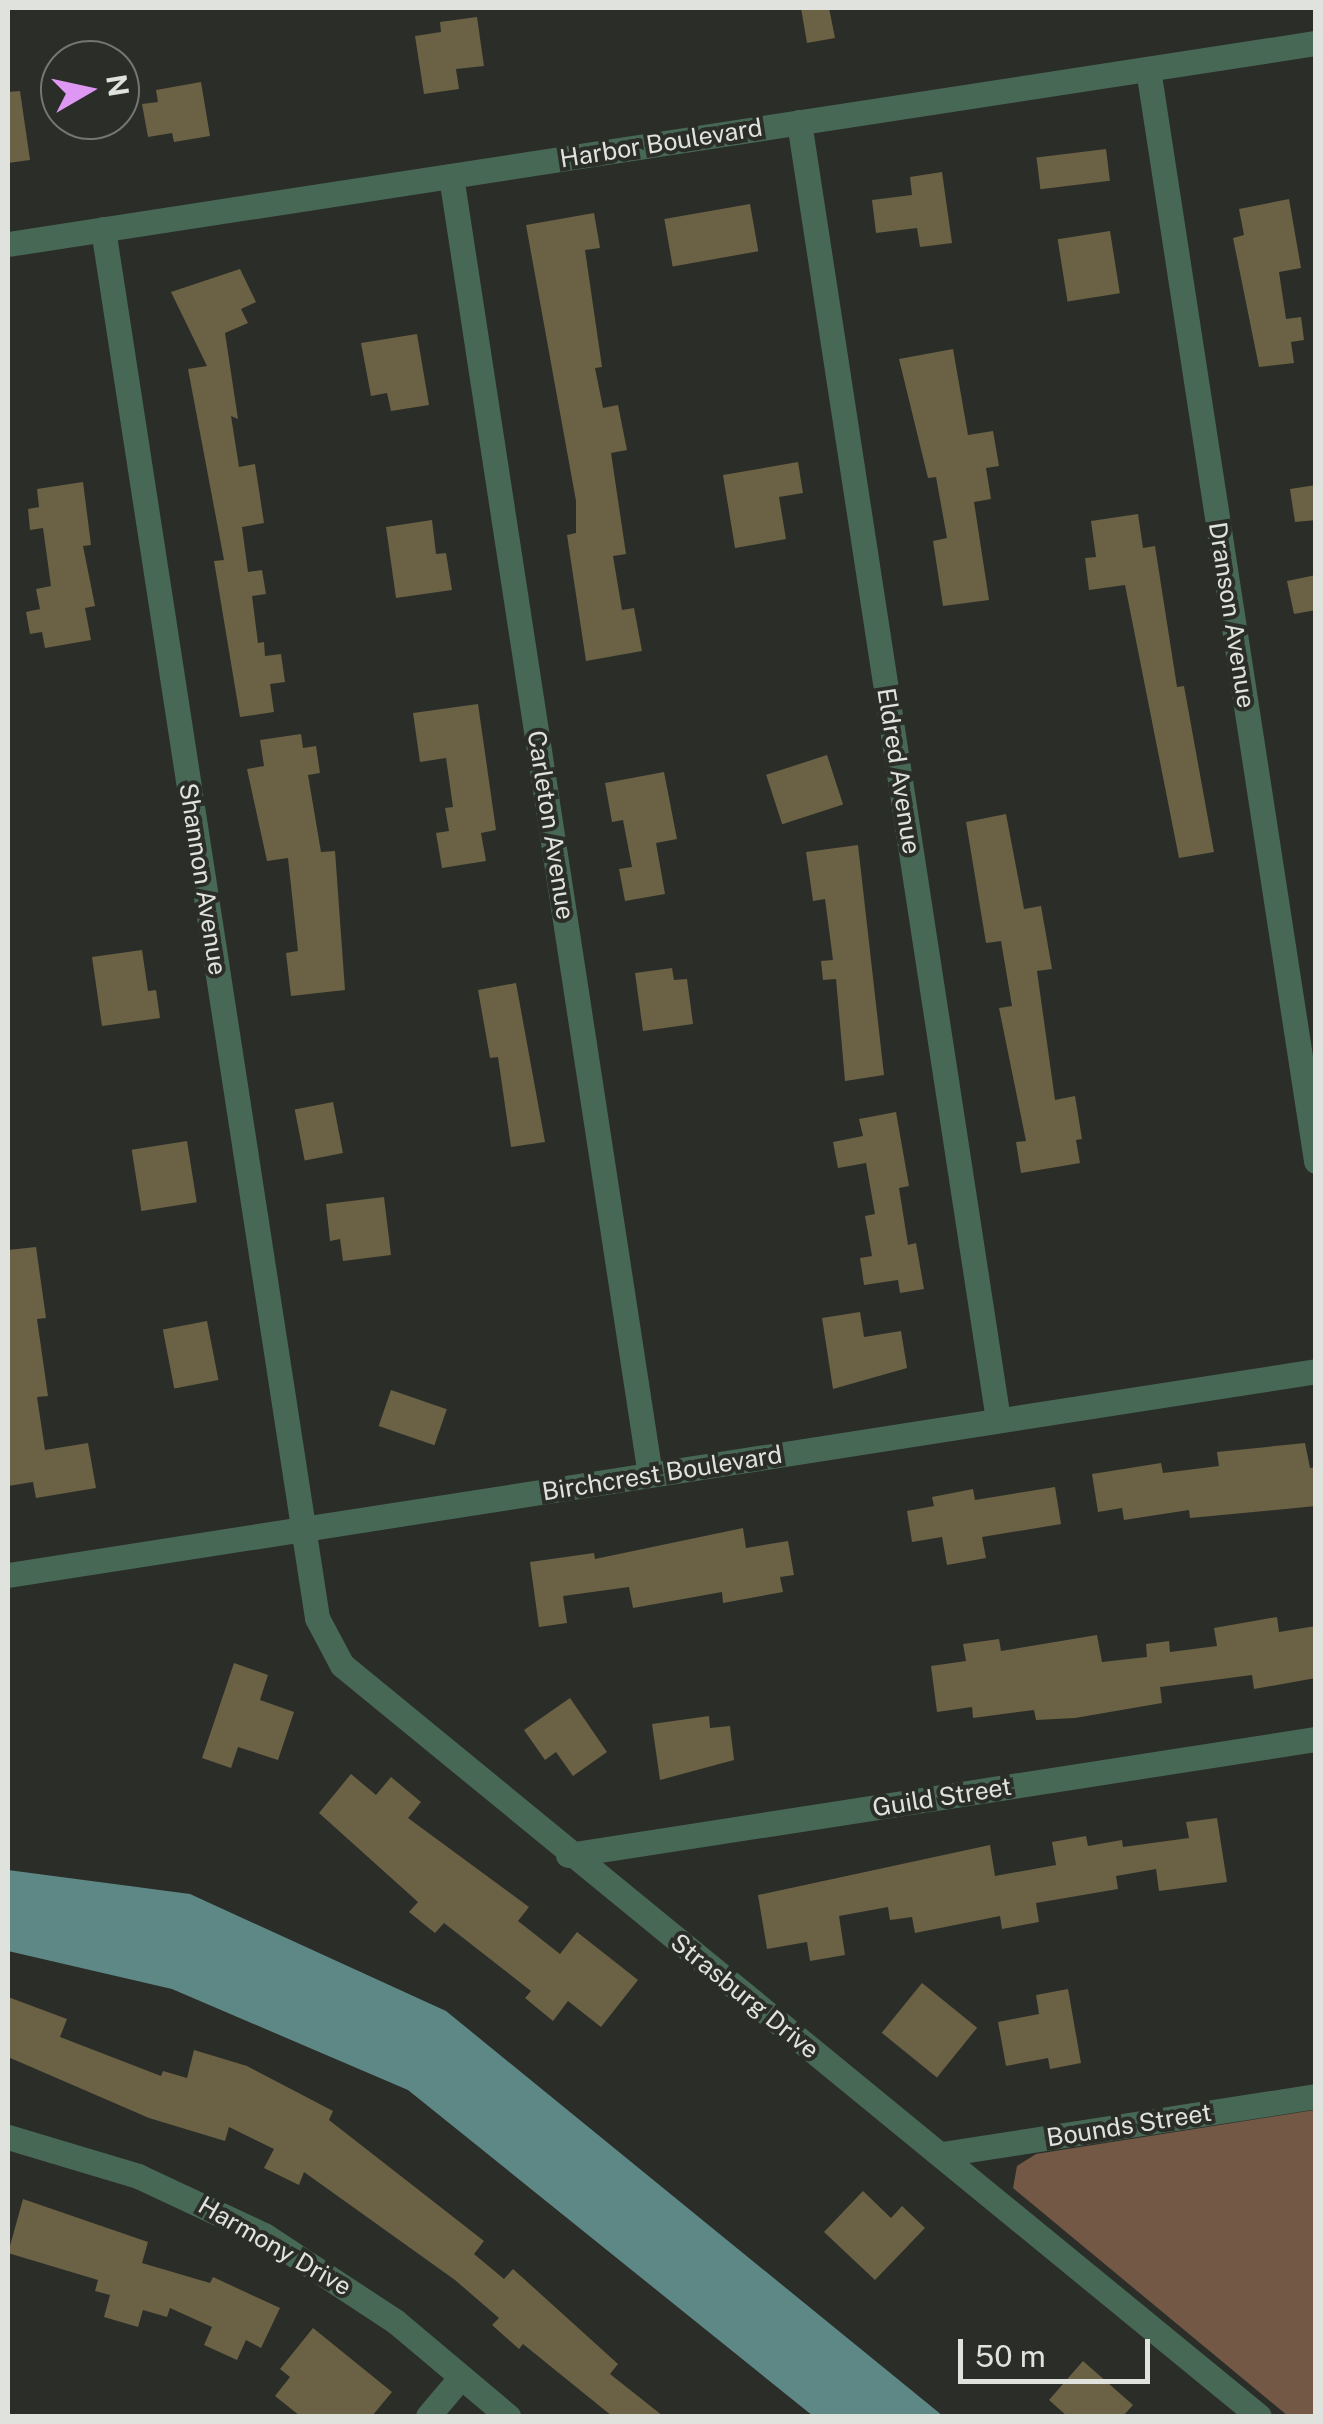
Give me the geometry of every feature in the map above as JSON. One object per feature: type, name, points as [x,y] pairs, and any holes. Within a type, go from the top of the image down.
[{"type":"street","name":"Harbor Boulevard","points":[[8,244],[1316,43]]},
{"type":"street","name":"Dranson Avenue","points":[[1148,69],[1316,1162]]},
{"type":"street","name":"Eldred Avenue","points":[[799,122],[998,1420]]},
{"type":"street","name":"Carleton Avenue","points":[[451,176],[650,1475]]},
{"type":"street","name":"Shannon Avenue","points":[[102,229],[302,1529]]},
{"type":"street","name":"Birchcrest Boulevard","points":[[8,1575],[1316,1371]]},
{"type":"street","name":"Strasburg Drive","points":[[302,1529],[317,1618],[342,1665],[568,1855],[942,2154],[1259,2416]]},
{"type":"street","name":"Guild Street","points":[[568,1855],[1316,1739]]},
{"type":"street","name":"Bounds Street","points":[[942,2154],[1316,2096]]},
{"type":"street","name":"Harmony Drive","points":[[8,2137],[138,2176],[264,2234],[395,2321],[508,2416]]},
{"type":"street","points":[[428,2416],[461,2377]]},
{"type":"shaded area","points":[[1315,2110],[1315,2416],[1288,2416],[1013,2188],[1017,2166],[1036,2154]]},
{"type":"water","points":[[8,1870],[190,1894],[446,2011],[943,2416],[813,2416],[408,2090],[172,1989],[8,1951]]},
{"type":"building","points":[[801,8],[829,8],[835,38],[807,43]]},
{"type":"building","points":[[477,17],[484,66],[456,69],[459,89],[424,94],[415,36],[441,32],[440,22]]},
{"type":"building","points":[[201,82],[210,136],[174,142],[172,133],[148,137],[142,104],[158,102],[156,90]]},
{"type":"building","points":[[20,91],[30,160],[8,163],[8,92]]},
{"type":"building","points":[[1106,149],[1110,181],[1040,189],[1037,158]]},
{"type":"building","points":[[942,172],[952,243],[920,247],[917,228],[876,233],[872,200],[912,195],[910,177]]},
{"type":"building","points":[[1289,199],[1301,268],[1279,272],[1286,319],[1301,317],[1304,340],[1291,342],[1294,363],[1259,367],[1233,238],[1244,235],[1239,209]]},
{"type":"building","points":[[750,204],[758,251],[673,266],[664,219]]},
{"type":"building","points":[[594,213],[600,248],[585,250],[602,367],[595,368],[603,408],[618,405],[627,450],[611,453],[626,554],[613,556],[622,610],[634,608],[642,651],[586,661],[567,535],[576,533],[576,501],[526,225]]},
{"type":"building","points":[[1110,231],[1120,293],[1068,302],[1058,239]]},
{"type":"building","points":[[240,269],[256,302],[241,309],[248,323],[225,333],[238,419],[231,416],[239,467],[255,464],[264,523],[242,527],[248,572],[262,570],[266,594],[252,596],[258,643],[264,642],[265,656],[281,654],[285,682],[270,684],[274,712],[240,717],[214,561],[224,560],[188,369],[207,366],[171,292]]},
{"type":"building","points":[[417,334],[429,405],[391,411],[387,393],[371,396],[361,343]]},
{"type":"building","points":[[953,349],[968,435],[993,431],[999,466],[986,468],[991,499],[974,502],[989,600],[943,606],[933,541],[947,538],[936,477],[928,478],[899,359]]},
{"type":"building","points":[[798,462],[803,493],[779,497],[786,539],[735,548],[723,475]]},
{"type":"building","points":[[83,482],[91,545],[83,546],[95,606],[85,608],[91,640],[45,648],[42,632],[30,634],[26,612],[40,609],[36,589],[51,586],[43,528],[30,530],[28,509],[39,507],[37,489]]},
{"type":"building","points":[[1316,485],[1316,520],[1295,522],[1290,489]]},
{"type":"building","points":[[1138,514],[1143,548],[1155,546],[1177,687],[1184,686],[1214,852],[1179,858],[1125,585],[1089,590],[1085,558],[1096,557],[1091,521]]},
{"type":"building","points":[[432,520],[436,554],[446,553],[452,590],[396,598],[386,527]]},
{"type":"building","points":[[1316,575],[1316,610],[1294,614],[1287,581]]},
{"type":"building","points":[[478,704],[496,830],[481,833],[486,861],[442,868],[436,833],[449,831],[445,808],[453,807],[446,758],[420,762],[413,713]]},
{"type":"building","points":[[301,734],[303,748],[316,746],[320,773],[308,775],[321,852],[335,851],[345,990],[291,996],[286,953],[298,951],[288,858],[267,861],[247,769],[264,766],[260,740]]},
{"type":"building","points":[[827,755],[843,804],[782,824],[766,775]]},
{"type":"building","points":[[664,772],[677,839],[656,843],[665,894],[625,901],[619,869],[632,867],[623,820],[612,822],[605,783]]},
{"type":"building","points":[[1006,814],[1024,909],[1041,906],[1052,969],[1037,971],[1055,1100],[1075,1096],[1082,1139],[1076,1140],[1080,1163],[1021,1173],[1016,1142],[1026,1141],[999,1008],[1012,1006],[1001,941],[986,943],[966,822]]},
{"type":"building","points":[[858,845],[884,1075],[845,1081],[836,979],[823,980],[821,961],[833,960],[825,899],[813,901],[806,852]]},
{"type":"building","points":[[142,950],[148,991],[156,990],[160,1018],[102,1026],[92,957]]},
{"type":"building","points":[[672,968],[674,980],[687,979],[693,1024],[643,1031],[635,973]]},
{"type":"building","points":[[516,983],[545,1142],[511,1147],[498,1057],[490,1058],[478,990]]},
{"type":"building","points":[[333,1102],[343,1153],[305,1160],[295,1109]]},
{"type":"building","points":[[896,1112],[909,1186],[899,1188],[908,1245],[916,1243],[924,1289],[900,1293],[898,1280],[864,1285],[860,1258],[872,1256],[865,1216],[875,1214],[866,1163],[838,1168],[833,1142],[863,1136],[859,1119]]},
{"type":"building","points":[[187,1141],[197,1202],[141,1211],[132,1150]]},
{"type":"building","points":[[384,1197],[391,1255],[343,1261],[340,1239],[330,1241],[326,1204]]},
{"type":"building","points":[[36,1247],[46,1318],[37,1319],[48,1396],[37,1397],[45,1450],[88,1443],[96,1488],[36,1498],[33,1482],[8,1486],[8,1250]]},
{"type":"building","points":[[860,1312],[864,1337],[901,1331],[907,1368],[833,1389],[822,1318]]},
{"type":"building","points":[[207,1321],[218,1380],[174,1388],[163,1330]]},
{"type":"building","points":[[391,1390],[447,1409],[434,1445],[379,1426]]},
{"type":"building","points":[[1305,1443],[1310,1468],[1316,1467],[1316,1506],[1190,1518],[1189,1510],[1124,1520],[1122,1508],[1098,1512],[1092,1474],[1161,1463],[1163,1473],[1219,1466],[1217,1452]]},
{"type":"building","points":[[1055,1487],[1061,1524],[982,1537],[986,1558],[947,1565],[942,1537],[912,1542],[907,1511],[934,1506],[932,1497],[973,1489],[975,1500]]},
{"type":"building","points":[[743,1528],[746,1548],[788,1541],[794,1575],[780,1577],[783,1592],[723,1603],[722,1592],[633,1608],[629,1587],[563,1596],[567,1623],[539,1627],[530,1562],[594,1553],[595,1559]]},
{"type":"building","points":[[1277,1617],[1279,1632],[1316,1626],[1316,1678],[1254,1689],[1252,1675],[1160,1687],[1162,1703],[1075,1718],[1036,1720],[1034,1710],[973,1718],[972,1707],[937,1712],[931,1666],[966,1661],[963,1644],[999,1639],[1001,1651],[1097,1635],[1102,1662],[1147,1657],[1146,1644],[1169,1641],[1170,1652],[1217,1646],[1214,1628]]},
{"type":"building","points":[[234,1663],[268,1675],[260,1700],[294,1712],[278,1760],[238,1747],[231,1768],[202,1758]]},
{"type":"building","points":[[570,1698],[607,1752],[573,1776],[556,1752],[545,1760],[524,1730]]},
{"type":"building","points":[[709,1716],[710,1728],[730,1726],[734,1760],[660,1780],[652,1724]]},
{"type":"building","points":[[351,1774],[376,1795],[391,1777],[421,1802],[408,1818],[529,1907],[518,1921],[560,1954],[577,1932],[638,1980],[601,2027],[568,2001],[553,2021],[525,1998],[531,1991],[444,1923],[435,1933],[409,1912],[418,1902],[319,1813]]},
{"type":"building","points":[[1217,1818],[1227,1882],[1159,1891],[1156,1869],[1116,1876],[1118,1889],[1036,1903],[1039,1922],[1002,1929],[1000,1916],[915,1933],[912,1917],[890,1920],[888,1907],[839,1916],[845,1955],[810,1961],[807,1942],[767,1949],[758,1895],[990,1845],[995,1876],[1056,1865],[1052,1842],[1086,1836],[1088,1846],[1122,1840],[1123,1847],[1189,1838],[1186,1822]]},
{"type":"building","points":[[922,1983],[977,2028],[937,2077],[882,2033]]},
{"type":"building","points":[[1068,1989],[1081,2063],[1050,2069],[1048,2058],[1006,2066],[998,2022],[1039,2014],[1036,1995]]},
{"type":"building","points":[[8,1997],[67,2019],[60,2037],[161,2076],[163,2071],[187,2078],[194,2050],[247,2066],[333,2111],[329,2120],[484,2241],[474,2254],[504,2279],[513,2269],[618,2364],[610,2374],[663,2416],[612,2416],[523,2344],[519,2349],[492,2325],[499,2318],[455,2280],[304,2172],[299,2185],[264,2168],[274,2149],[229,2127],[225,2141],[149,2118],[8,2057]]},
{"type":"building","points":[[863,2191],[891,2218],[902,2206],[925,2228],[875,2280],[824,2232]]},
{"type":"building","points":[[23,2199],[148,2242],[142,2263],[210,2283],[213,2277],[280,2308],[261,2348],[246,2340],[237,2360],[204,2345],[212,2327],[170,2308],[167,2317],[143,2310],[138,2327],[104,2317],[110,2295],[95,2291],[98,2280],[8,2253]]},
{"type":"building","points":[[313,2328],[392,2392],[372,2416],[300,2416],[275,2396],[290,2377],[280,2369]]},
{"type":"building","points":[[1083,2361],[1133,2405],[1123,2416],[1067,2416],[1049,2400]]}]
